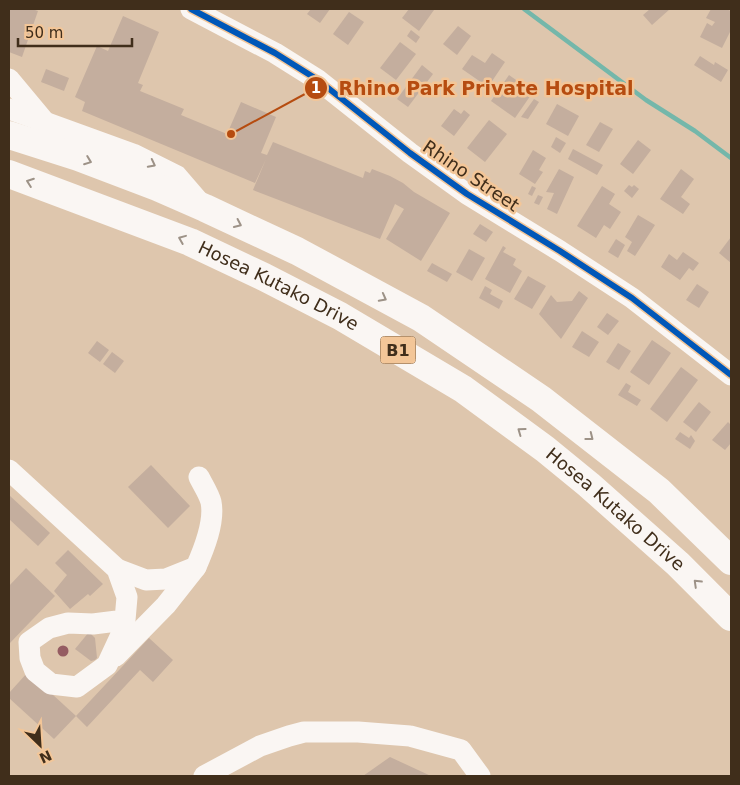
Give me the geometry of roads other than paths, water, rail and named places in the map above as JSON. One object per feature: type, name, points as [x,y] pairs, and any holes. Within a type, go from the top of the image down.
[{"type":"main road","name":"B1","points":[[9,135],[87,160],[157,187],[297,251],[421,318],[541,399],[659,492],[731,561]]},
{"type":"main road","name":"Hosea Kutako Drive","points":[[9,174],[190,242],[264,277],[340,316],[463,389],[545,449],[589,485],[678,564],[731,617]]},
{"type":"main road","points":[[659,492],[731,544]]},
{"type":"street","name":"Rhino Street","points":[[190,9],[275,53],[318,80],[410,153],[467,194],[632,298],[731,375]]},
{"type":"street","points":[[9,79],[44,122]]},
{"type":"street","points":[[9,109],[133,154],[177,176],[204,208]]},
{"type":"street","points":[[9,470],[117,569],[146,580],[166,579],[196,567]]},
{"type":"street","points":[[125,620],[94,624],[68,622],[49,628],[29,642],[30,658],[35,671],[51,684],[76,687],[108,665],[166,605],[196,567],[205,546],[210,523],[211,502],[199,477]]},
{"type":"street","points":[[108,665],[125,620],[127,597],[117,569]]},
{"type":"street","points":[[204,776],[260,746],[304,732],[358,732],[410,736],[461,750],[480,776]]},
{"type":"waterway","points":[[524,9],[646,100],[695,131],[731,158]]},
{"type":"place","name":"Rhino Park Private Hospital","points":[[231,134]]}]
